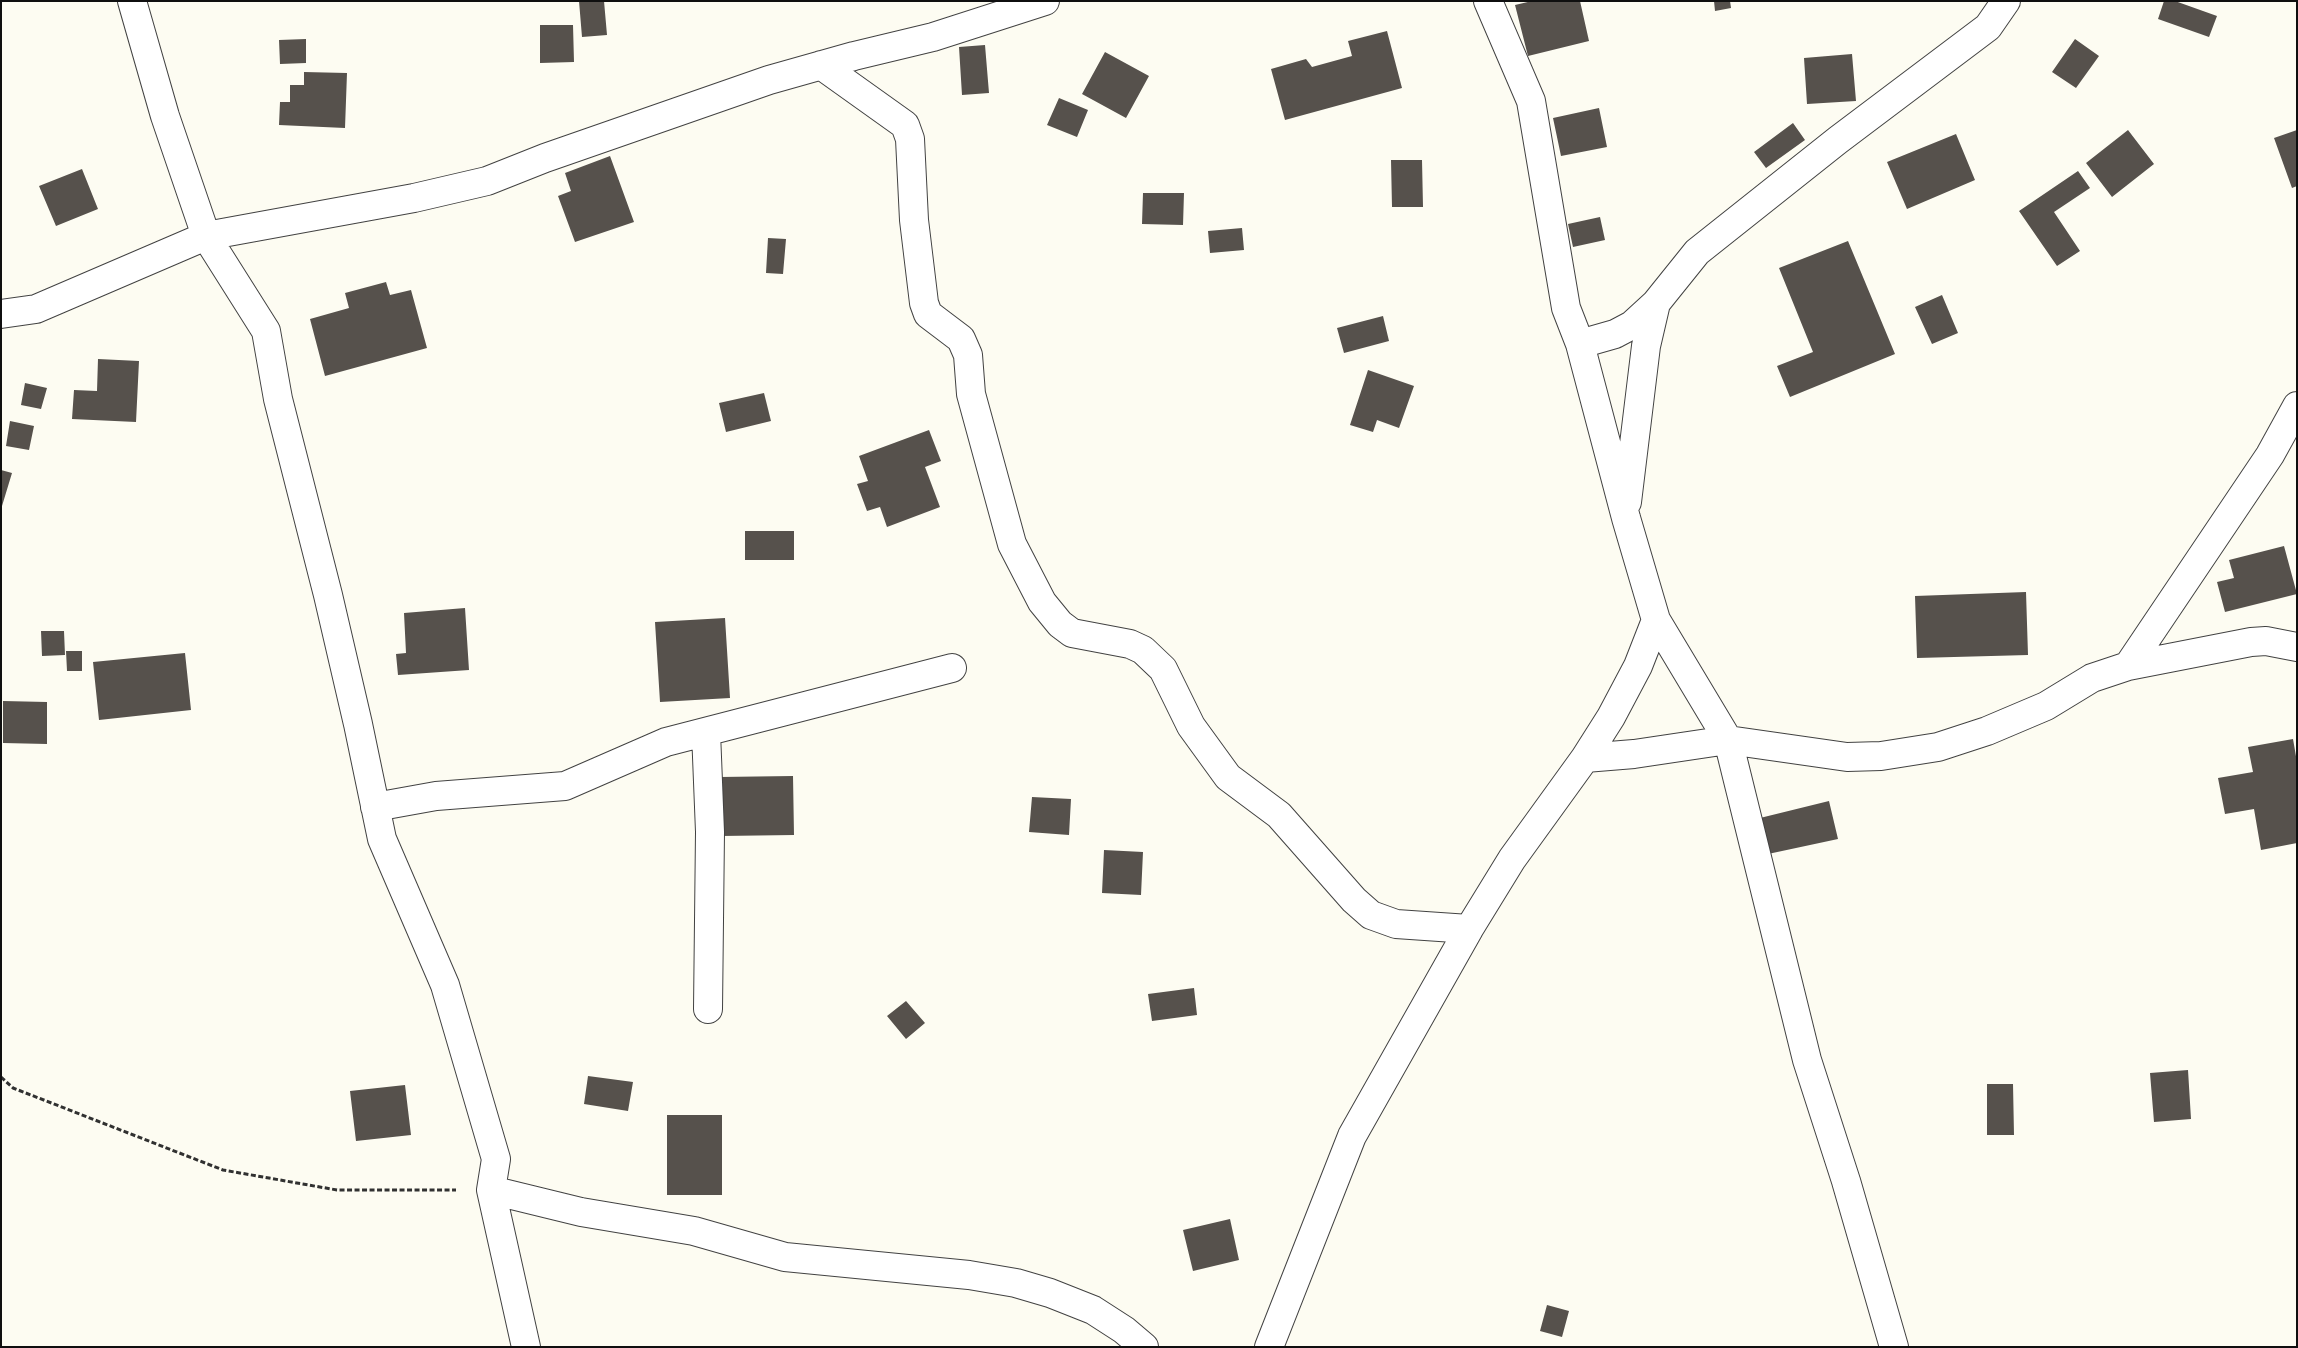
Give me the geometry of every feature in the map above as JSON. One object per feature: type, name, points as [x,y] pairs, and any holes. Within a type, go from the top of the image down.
[{"type":"street","points":[[132,1],[166,116],[206,236],[266,331],[278,399],[328,595],[382,839],[445,985],[496,1159],[491,1190],[526,1347]]},
{"type":"street","points":[[1,314],[36,309],[206,236],[414,198],[487,181],[545,158],[769,80],[933,37],[1045,1]]},
{"type":"street","points":[[1488,1],[1531,101],[1566,308],[1580,344],[1626,518],[1656,620],[1728,740],[1807,1060],[1846,1181],[1894,1347]]},
{"type":"street","points":[[1580,344],[1616,334],[1632,325],[1656,303],[1697,252],[1838,140],[1988,27],[2006,1]]},
{"type":"street","points":[[821,65],[905,125],[910,139],[914,220],[924,303],[928,314],[961,339],[968,355],[971,394],[1012,544],[1042,602],[1060,624],[1072,633],[1130,644],[1143,650],[1163,668],[1191,726],[1228,777],[1279,815],[1354,900],[1371,915],[1396,924],[1468,929]]},
{"type":"street","points":[[1626,518],[1646,346],[1656,303]]},
{"type":"street","points":[[2128,666],[2270,455],[2297,406]]},
{"type":"street","points":[[1269,1347],[1352,1136],[1468,929],[1512,858],[1585,758],[1625,693],[1656,620]]},
{"type":"street","points":[[1585,758],[1634,754],[1728,740],[1847,757],[1881,756],[1938,747],[1986,731],[2046,706],[2092,678],[2128,666],[2251,642],[2266,641],[2297,647]]},
{"type":"street","points":[[375,807],[436,796],[565,786],[666,742],[952,668]]},
{"type":"street","points":[[706,732],[710,832],[708,1009]]},
{"type":"street","points":[[491,1190],[581,1212],[694,1231],[785,1257],[969,1275],[1016,1283],[1050,1293],[1093,1310],[1124,1330],[1144,1347]]},
{"type":"path","points":[[1,1077],[12,1088],[223,1170],[337,1190],[491,1190]]},
{"type":"building","points":[[579,1],[604,1],[607,35],[582,37]]},
{"type":"building","points":[[1532,1],[1580,1],[1589,41],[1528,56],[1515,5]]},
{"type":"building","points":[[1714,1],[1730,1],[1731,8],[1715,11]]},
{"type":"building","points":[[2164,1],[2175,1],[2217,16],[2209,37],[2158,19]]},
{"type":"building","points":[[540,25],[573,25],[574,62],[540,63]]},
{"type":"building","points":[[1387,31],[1402,88],[1285,120],[1271,69],[1306,59],[1312,67],[1352,56],[1348,41]]},
{"type":"building","points":[[306,39],[306,63],[280,64],[279,40]]},
{"type":"building","points":[[2075,39],[2099,56],[2076,88],[2052,72]]},
{"type":"building","points":[[985,45],[989,93],[962,95],[959,47]]},
{"type":"building","points":[[1105,52],[1149,76],[1126,118],[1082,94]]},
{"type":"building","points":[[1852,54],[1856,101],[1807,104],[1804,58]]},
{"type":"building","points":[[304,72],[347,73],[345,128],[279,125],[280,102],[290,102],[290,85],[304,85]]},
{"type":"building","points":[[1059,98],[1088,110],[1077,137],[1047,125]]},
{"type":"building","points":[[1599,108],[1607,147],[1561,156],[1553,118]]},
{"type":"building","points":[[1793,123],[1805,140],[1766,168],[1754,152]]},
{"type":"building","points":[[2128,130],[2154,164],[2112,197],[2086,163]]},
{"type":"building","points":[[2297,130],[2297,186],[2292,188],[2274,138]]},
{"type":"building","points":[[1956,134],[1975,180],[1907,209],[1887,162]]},
{"type":"building","points":[[610,156],[634,222],[575,242],[558,196],[571,191],[565,173]]},
{"type":"building","points":[[1391,160],[1422,160],[1423,207],[1392,207]]},
{"type":"building","points":[[82,169],[98,209],[56,226],[39,186]]},
{"type":"building","points":[[2078,171],[2090,188],[2054,212],[2080,251],[2057,266],[2019,211]]},
{"type":"building","points":[[1143,193],[1184,193],[1183,225],[1142,224]]},
{"type":"building","points":[[1600,217],[1605,240],[1573,247],[1568,224]]},
{"type":"building","points":[[1242,228],[1244,250],[1210,253],[1208,231]]},
{"type":"building","points":[[768,238],[786,239],[783,274],[766,273]]},
{"type":"building","points":[[1848,241],[1895,354],[1790,397],[1777,366],[1813,352],[1779,268]]},
{"type":"building","points":[[386,282],[390,295],[411,290],[427,348],[325,376],[310,319],[349,308],[345,293]]},
{"type":"building","points":[[1942,295],[1958,333],[1932,344],[1915,307]]},
{"type":"building","points":[[1383,316],[1389,341],[1344,353],[1337,328]]},
{"type":"building","points":[[98,359],[139,361],[136,422],[72,419],[74,390],[97,391]]},
{"type":"building","points":[[1368,370],[1414,386],[1399,428],[1377,420],[1373,432],[1350,425]]},
{"type":"building","points":[[25,383],[47,388],[41,409],[21,405]]},
{"type":"building","points":[[764,393],[771,421],[726,432],[719,403]]},
{"type":"building","points":[[10,421],[34,426],[29,450],[6,446]]},
{"type":"building","points":[[929,430],[941,461],[925,467],[940,507],[887,527],[880,507],[867,511],[857,484],[868,481],[859,456]]},
{"type":"building","points":[[1,470],[12,473],[2,506],[1,506]]},
{"type":"building","points":[[745,531],[794,531],[794,560],[745,560]]},
{"type":"building","points":[[2284,546],[2297,594],[2225,612],[2217,582],[2234,578],[2229,560]]},
{"type":"building","points":[[2026,592],[2028,655],[1917,658],[1915,596]]},
{"type":"building","points":[[465,608],[469,670],[398,675],[396,654],[406,653],[404,613]]},
{"type":"building","points":[[725,618],[730,698],[660,702],[655,622]]},
{"type":"building","points":[[41,631],[64,631],[65,655],[42,656]]},
{"type":"building","points":[[66,651],[82,651],[82,671],[67,671]]},
{"type":"building","points":[[185,653],[191,710],[99,720],[93,662]]},
{"type":"building","points":[[3,701],[47,702],[47,744],[3,743]]},
{"type":"building","points":[[2293,739],[2297,762],[2297,843],[2261,850],[2254,809],[2225,814],[2218,778],[2253,772],[2248,747]]},
{"type":"building","points":[[793,776],[794,835],[721,836],[720,777]]},
{"type":"building","points":[[1032,797],[1071,799],[1069,835],[1029,832]]},
{"type":"building","points":[[1829,801],[1838,839],[1768,854],[1760,818]]},
{"type":"building","points":[[1104,850],[1143,852],[1141,895],[1102,893]]},
{"type":"building","points":[[1194,988],[1197,1015],[1152,1021],[1148,994]]},
{"type":"building","points":[[906,1001],[925,1023],[906,1039],[887,1016]]},
{"type":"building","points":[[2188,1070],[2191,1119],[2154,1122],[2150,1073]]},
{"type":"building","points":[[588,1076],[633,1082],[628,1111],[584,1104]]},
{"type":"building","points":[[1987,1084],[2013,1084],[2014,1135],[1987,1135]]},
{"type":"building","points":[[405,1085],[411,1135],[356,1141],[350,1091]]},
{"type":"building","points":[[667,1115],[722,1115],[722,1195],[667,1195]]},
{"type":"building","points":[[1230,1219],[1239,1260],[1193,1271],[1183,1230]]},
{"type":"building","points":[[1547,1305],[1569,1311],[1562,1337],[1540,1331]]}]
